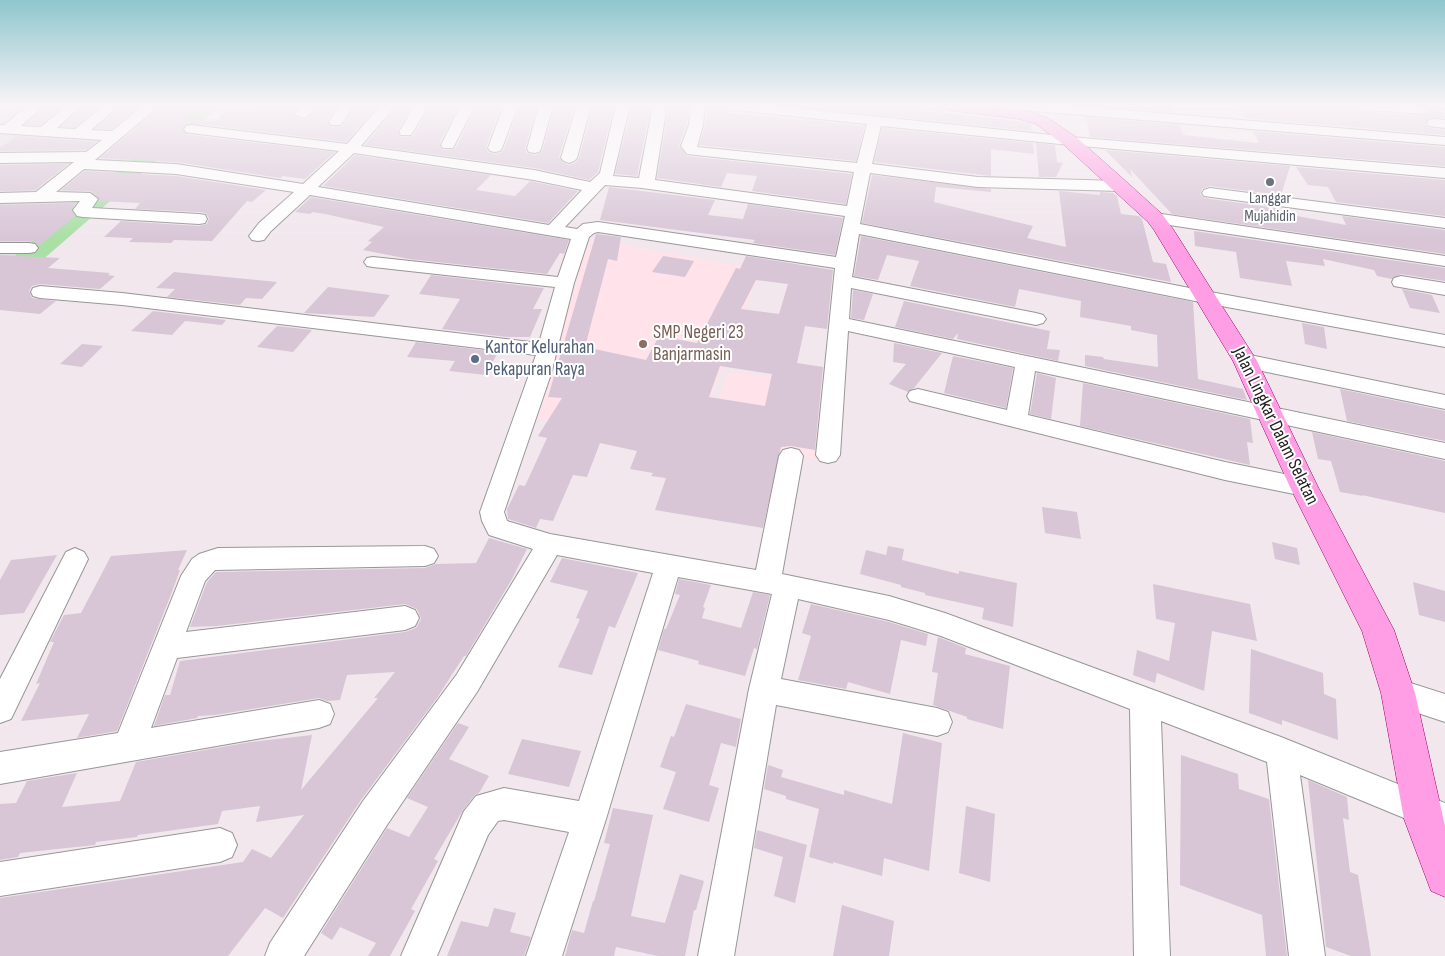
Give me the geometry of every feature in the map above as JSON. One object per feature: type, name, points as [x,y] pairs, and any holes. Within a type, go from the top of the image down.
[{"type":"main road","name":"Jalan Lingkar Dalam Selatan","points":[[1080,150],[1155,218],[1245,361],[1304,486],[1378,630],[1433,814],[1445,877]]},
{"type":"street","points":[[39,198],[98,150]]},
{"type":"street","points":[[258,236],[265,227],[348,150]]},
{"type":"street","points":[[361,150],[599,184],[642,183],[852,219],[1205,297],[1445,341]]},
{"type":"street","points":[[569,158],[571,150]]},
{"type":"street","points":[[553,230],[607,174],[613,150]]},
{"type":"street","points":[[642,183],[647,179],[652,150]]},
{"type":"street","points":[[690,150],[978,182],[1120,186]]},
{"type":"street","points":[[828,455],[843,272],[852,219],[868,150]]},
{"type":"street","points":[[1171,150],[1445,173]]},
{"type":"street","points":[[0,158],[85,160],[176,169],[581,235]]},
{"type":"street","points":[[1210,193],[1445,223]]},
{"type":"street","points":[[0,198],[88,197],[90,199],[81,210],[83,212],[199,218]]},
{"type":"street","points":[[1155,218],[1445,261]]},
{"type":"street","points":[[1036,319],[843,272],[598,227],[589,228],[581,235],[565,283],[541,374],[492,512],[494,521],[498,528],[550,544],[777,584],[889,608],[946,625],[1145,699],[1433,814]]},
{"type":"street","points":[[0,248],[29,248]]},
{"type":"street","points":[[373,262],[565,283]]},
{"type":"street","points":[[1401,282],[1445,289]]},
{"type":"street","points":[[40,292],[310,320],[546,350]]},
{"type":"street","points":[[839,323],[1445,451]]},
{"type":"street","points":[[1245,361],[1445,402]]},
{"type":"street","points":[[1016,420],[1026,363]]},
{"type":"street","points":[[918,396],[1225,470],[1304,486]]},
{"type":"street","points":[[716,956],[764,689],[791,456]]},
{"type":"street","points":[[283,956],[375,813],[467,683],[550,544]]},
{"type":"street","points":[[128,747],[194,576],[208,561],[425,556]]},
{"type":"street","points":[[0,709],[75,559]]},
{"type":"street","points":[[544,956],[590,819],[669,565]]},
{"type":"street","points":[[167,647],[405,618]]},
{"type":"street","points":[[764,689],[937,722]]},
{"type":"street","points":[[1398,693],[1445,708]]},
{"type":"street","points":[[1145,699],[1152,956]]},
{"type":"street","points":[[0,768],[319,714]]},
{"type":"street","points":[[1281,752],[1307,956]]},
{"type":"street","points":[[419,956],[476,823],[488,808],[496,804],[504,804],[590,819]]},
{"type":"street","points":[[0,878],[220,845]]},
{"type":"shaded area","points":[[0,150],[104,150],[100,154],[151,155],[114,182],[0,283]]},
{"type":"shaded area","name":"SMP Negeri 23 Banjarmasin","points":[[584,238],[761,269],[690,448],[533,418]]},
{"type":"shaded area","points":[[729,372],[831,383],[825,461],[699,444]]},
{"type":"building","points":[[0,150],[86,150],[85,150]]},
{"type":"building","points":[[110,150],[315,150],[335,152],[305,179],[283,176],[280,178],[176,162],[100,158]]},
{"type":"building","points":[[399,150],[487,150],[488,152],[495,154],[503,150],[525,150],[527,153],[534,155],[539,154],[543,150],[561,150],[559,157],[568,165],[575,163],[579,158],[581,150],[603,150],[598,172],[589,180],[534,168]]},
{"type":"building","points":[[621,150],[642,150],[637,176],[615,174]]},
{"type":"building","points":[[662,150],[682,150],[687,156],[852,174],[846,204],[752,191],[757,176],[727,173],[721,187],[657,178]]},
{"type":"building","points":[[744,150],[859,150],[856,161]]},
{"type":"building","points":[[877,150],[991,150],[991,176],[874,162]]},
{"type":"building","points":[[996,150],[1034,150],[1034,154]]},
{"type":"building","points":[[1037,150],[1056,150],[1057,162],[1063,163],[1056,177],[1039,177]]},
{"type":"building","points":[[1105,150],[1290,166],[1281,195],[1210,186],[1202,189],[1200,194],[1204,198],[1277,208],[1275,212],[1346,225],[1342,216],[1445,230],[1445,254],[1172,214],[1130,169],[1132,177]]},
{"type":"building","points":[[1244,150],[1445,150],[1445,166]]},
{"type":"building","points":[[355,155],[491,175],[476,190],[515,196],[530,181],[578,191],[548,223],[323,186]]},
{"type":"building","points":[[68,164],[35,190],[0,191],[0,165]]},
{"type":"building","points":[[1296,167],[1445,180],[1445,216],[1336,202],[1328,187],[1308,185]]},
{"type":"building","points":[[85,171],[176,176],[266,190],[252,202],[247,201],[212,241],[174,240],[171,243],[129,242],[133,238],[104,237],[121,221],[199,226],[207,224],[209,218],[205,213],[199,212],[135,209],[140,203],[99,201],[99,198],[90,191],[61,190]]},
{"type":"building","points":[[872,175],[991,189],[991,192],[936,187],[934,202],[1033,226],[1027,238],[1066,247],[1059,191],[1100,195],[1100,192],[1113,193],[1117,196],[1121,214],[1139,216],[1142,219],[1153,262],[1166,264],[1171,282],[862,223]]},
{"type":"building","points":[[609,187],[715,200],[708,215],[743,219],[748,204],[843,218],[835,255],[753,243],[755,240],[600,220]]},
{"type":"building","points":[[311,197],[569,240],[564,254],[560,253],[547,274],[409,259],[363,250],[372,242],[368,241],[384,227],[325,214],[295,212]]},
{"type":"building","points":[[76,203],[71,210],[75,216],[39,246],[35,242],[29,241],[0,241],[0,205]]},
{"type":"building","points":[[1194,231],[1445,268],[1445,281],[1401,274],[1392,279],[1377,276],[1374,270],[1323,259],[1325,266],[1286,261],[1292,286],[1240,278],[1236,252],[1195,246]]},
{"type":"building","points":[[596,234],[621,237],[617,261],[608,259],[585,347],[646,360],[659,336],[697,343],[736,268],[740,269],[746,256],[833,270],[827,329],[805,326],[797,363],[823,367],[815,450],[791,446],[781,447],[763,528],[655,510],[666,478],[651,476],[653,473],[630,469],[637,451],[600,443],[587,477],[573,475],[553,521],[540,519],[536,528],[508,519],[507,509],[519,485],[525,486],[547,438],[538,436],[562,398],[548,397]],"holes":[[[756,280],[788,284],[779,314],[741,309]],[[720,366],[772,374],[765,406],[709,397]]]},
{"type":"building","points":[[861,236],[1193,302],[1198,379],[1243,389],[1247,400],[1085,366],[1085,355],[1158,367],[1157,335],[1131,330],[1131,326],[1080,317],[1081,301],[1019,289],[1015,307],[910,286],[919,261],[887,255],[878,280],[854,276]]},
{"type":"building","points":[[0,255],[60,258],[48,268],[110,273],[108,275],[115,276],[100,289],[40,284],[32,286],[29,291],[32,298],[56,301],[40,314],[0,310]]},
{"type":"building","points":[[663,256],[694,261],[685,277],[652,272]]},
{"type":"building","points":[[174,272],[277,282],[262,299],[246,298],[240,305],[167,297],[175,289],[156,288]]},
{"type":"building","points":[[431,275],[544,288],[533,309],[542,309],[530,337],[507,337],[442,329],[460,299],[419,294]]},
{"type":"building","points":[[328,287],[390,295],[374,317],[304,313]]},
{"type":"building","points":[[1402,289],[1432,295],[1440,313],[1410,308]]},
{"type":"building","points":[[853,290],[873,294],[864,320],[851,318]]},
{"type":"building","points":[[904,301],[1050,331],[1047,349],[1060,350],[1058,361],[957,339],[958,333],[953,339],[895,327]]},
{"type":"building","points":[[153,311],[226,320],[222,325],[185,321],[172,335],[131,331]]},
{"type":"building","points":[[1302,323],[1324,327],[1327,349],[1305,344]]},
{"type":"building","points":[[277,326],[312,330],[293,352],[257,347]]},
{"type":"building","points":[[416,342],[498,352],[486,375],[449,371],[455,361],[407,357]]},
{"type":"building","points":[[894,343],[942,353],[914,388],[908,392],[889,384],[906,364],[893,362]]},
{"type":"building","points":[[82,344],[103,346],[82,367],[60,364]]},
{"type":"building","points":[[953,356],[1013,368],[1006,408],[944,393]]},
{"type":"building","points":[[1037,373],[1056,378],[1051,419],[1030,414]]},
{"type":"building","points":[[1083,383],[1250,419],[1253,443],[1247,442],[1250,465],[1080,426]]},
{"type":"building","points":[[1340,389],[1445,411],[1445,441],[1347,421]]},
{"type":"building","points":[[1312,432],[1445,461],[1445,513],[1340,492],[1331,461],[1318,459]]},
{"type":"building","points":[[1042,507],[1077,512],[1081,539],[1045,533]]},
{"type":"building","points":[[489,538],[527,549],[512,579],[466,656],[464,656],[437,698],[361,800],[283,918],[265,908],[228,956],[0,956],[0,898],[243,862],[252,849],[271,858],[304,815],[256,822],[260,806],[222,811],[218,824],[96,842],[95,845],[20,853],[18,857],[0,860],[0,804],[16,803],[27,781],[77,773],[62,807],[120,801],[136,762],[251,742],[312,735],[301,790],[378,698],[374,698],[395,672],[347,675],[340,700],[327,701],[319,698],[215,715],[198,716],[197,718],[154,726],[165,695],[170,695],[180,661],[405,632],[416,628],[421,619],[417,609],[405,604],[217,626],[190,627],[207,582],[216,572],[425,568],[436,564],[476,563]]},
{"type":"building","points":[[1272,542],[1297,548],[1300,565],[1275,559]]},
{"type":"building","points":[[888,546],[904,549],[902,560],[959,574],[959,571],[1017,583],[1013,627],[982,619],[984,608],[925,595],[925,593],[901,587],[901,585],[860,574],[866,550],[886,555]]},
{"type":"building","points":[[187,550],[117,731],[77,738],[89,714],[21,721],[40,683],[36,684],[54,642],[50,642],[64,615],[81,613],[111,556]]},
{"type":"building","points":[[57,555],[24,613],[0,615],[0,580],[11,560]]},
{"type":"building","points":[[562,558],[638,573],[615,628],[609,626],[592,675],[558,667],[580,619],[576,618],[588,591],[550,582]]},
{"type":"building","points":[[679,579],[711,585],[703,607],[705,608],[702,618],[741,628],[753,592],[770,595],[757,649],[754,648],[745,676],[698,664],[699,661],[658,650],[664,629],[666,629],[680,595],[675,594]]},
{"type":"building","points":[[1413,582],[1445,591],[1445,622],[1419,615]]},
{"type":"building","points":[[1153,584],[1250,604],[1257,641],[1212,631],[1204,691],[1157,673],[1155,683],[1133,675],[1137,650],[1169,661],[1175,623],[1156,619]]},
{"type":"building","points":[[811,604],[889,622],[928,634],[926,646],[901,640],[890,694],[848,682],[846,689],[798,680],[811,636],[802,633]]},
{"type":"building","points":[[938,637],[966,648],[965,654],[1010,666],[1003,729],[967,719],[967,717],[933,705],[938,673],[932,672]]},
{"type":"building","points":[[1251,649],[1323,673],[1324,694],[1336,699],[1338,740],[1282,720],[1282,725],[1249,713]]},
{"type":"building","points":[[686,704],[741,719],[736,747],[721,743],[709,785],[719,788],[709,822],[663,809],[676,772],[660,767],[671,736],[674,737]]},
{"type":"building","points":[[458,723],[469,727],[449,759],[489,776],[479,793],[475,795],[463,810],[434,859],[438,861],[411,909],[415,911],[390,956],[368,956],[376,943],[340,927],[332,940],[321,933],[387,828],[409,837],[428,807],[407,798]]},
{"type":"building","points":[[903,733],[942,743],[929,871],[884,858],[882,876],[809,857],[819,809],[786,799],[786,796],[764,789],[768,765],[783,770],[781,777],[844,795],[844,790],[892,804]]},
{"type":"building","points":[[522,739],[581,751],[569,787],[508,774]]},
{"type":"building","points":[[1181,755],[1238,774],[1239,789],[1269,799],[1287,956],[1266,956],[1262,915],[1180,885]]},
{"type":"building","points":[[1308,780],[1347,797],[1349,820],[1343,818],[1350,872],[1358,875],[1371,956],[1351,956],[1326,947]]},
{"type":"building","points":[[966,806],[995,814],[990,882],[959,873]]},
{"type":"building","points":[[613,808],[653,815],[631,916],[665,923],[680,874],[704,881],[696,910],[694,910],[685,956],[658,956],[616,947],[614,956],[565,956],[572,930],[584,933],[610,844],[604,843]]},
{"type":"building","points":[[757,830],[807,845],[795,903],[774,896],[783,857],[754,848]]},
{"type":"building","points":[[842,905],[894,921],[889,956],[833,956]]},
{"type":"building","points":[[494,908],[516,913],[510,932],[531,937],[524,956],[447,956],[461,921],[488,927]]},
{"type":"waterway","points":[[0,282],[156,150]]},
{"type":"place","name":"Langgar Mujahidin","points":[[1270,182]]},
{"type":"place","name":"SMP Negeri 23 Banjarmasin","points":[[643,344]]},
{"type":"place","name":"Kantor Kelurahan Pekapuran Raya","points":[[475,359]]}]
